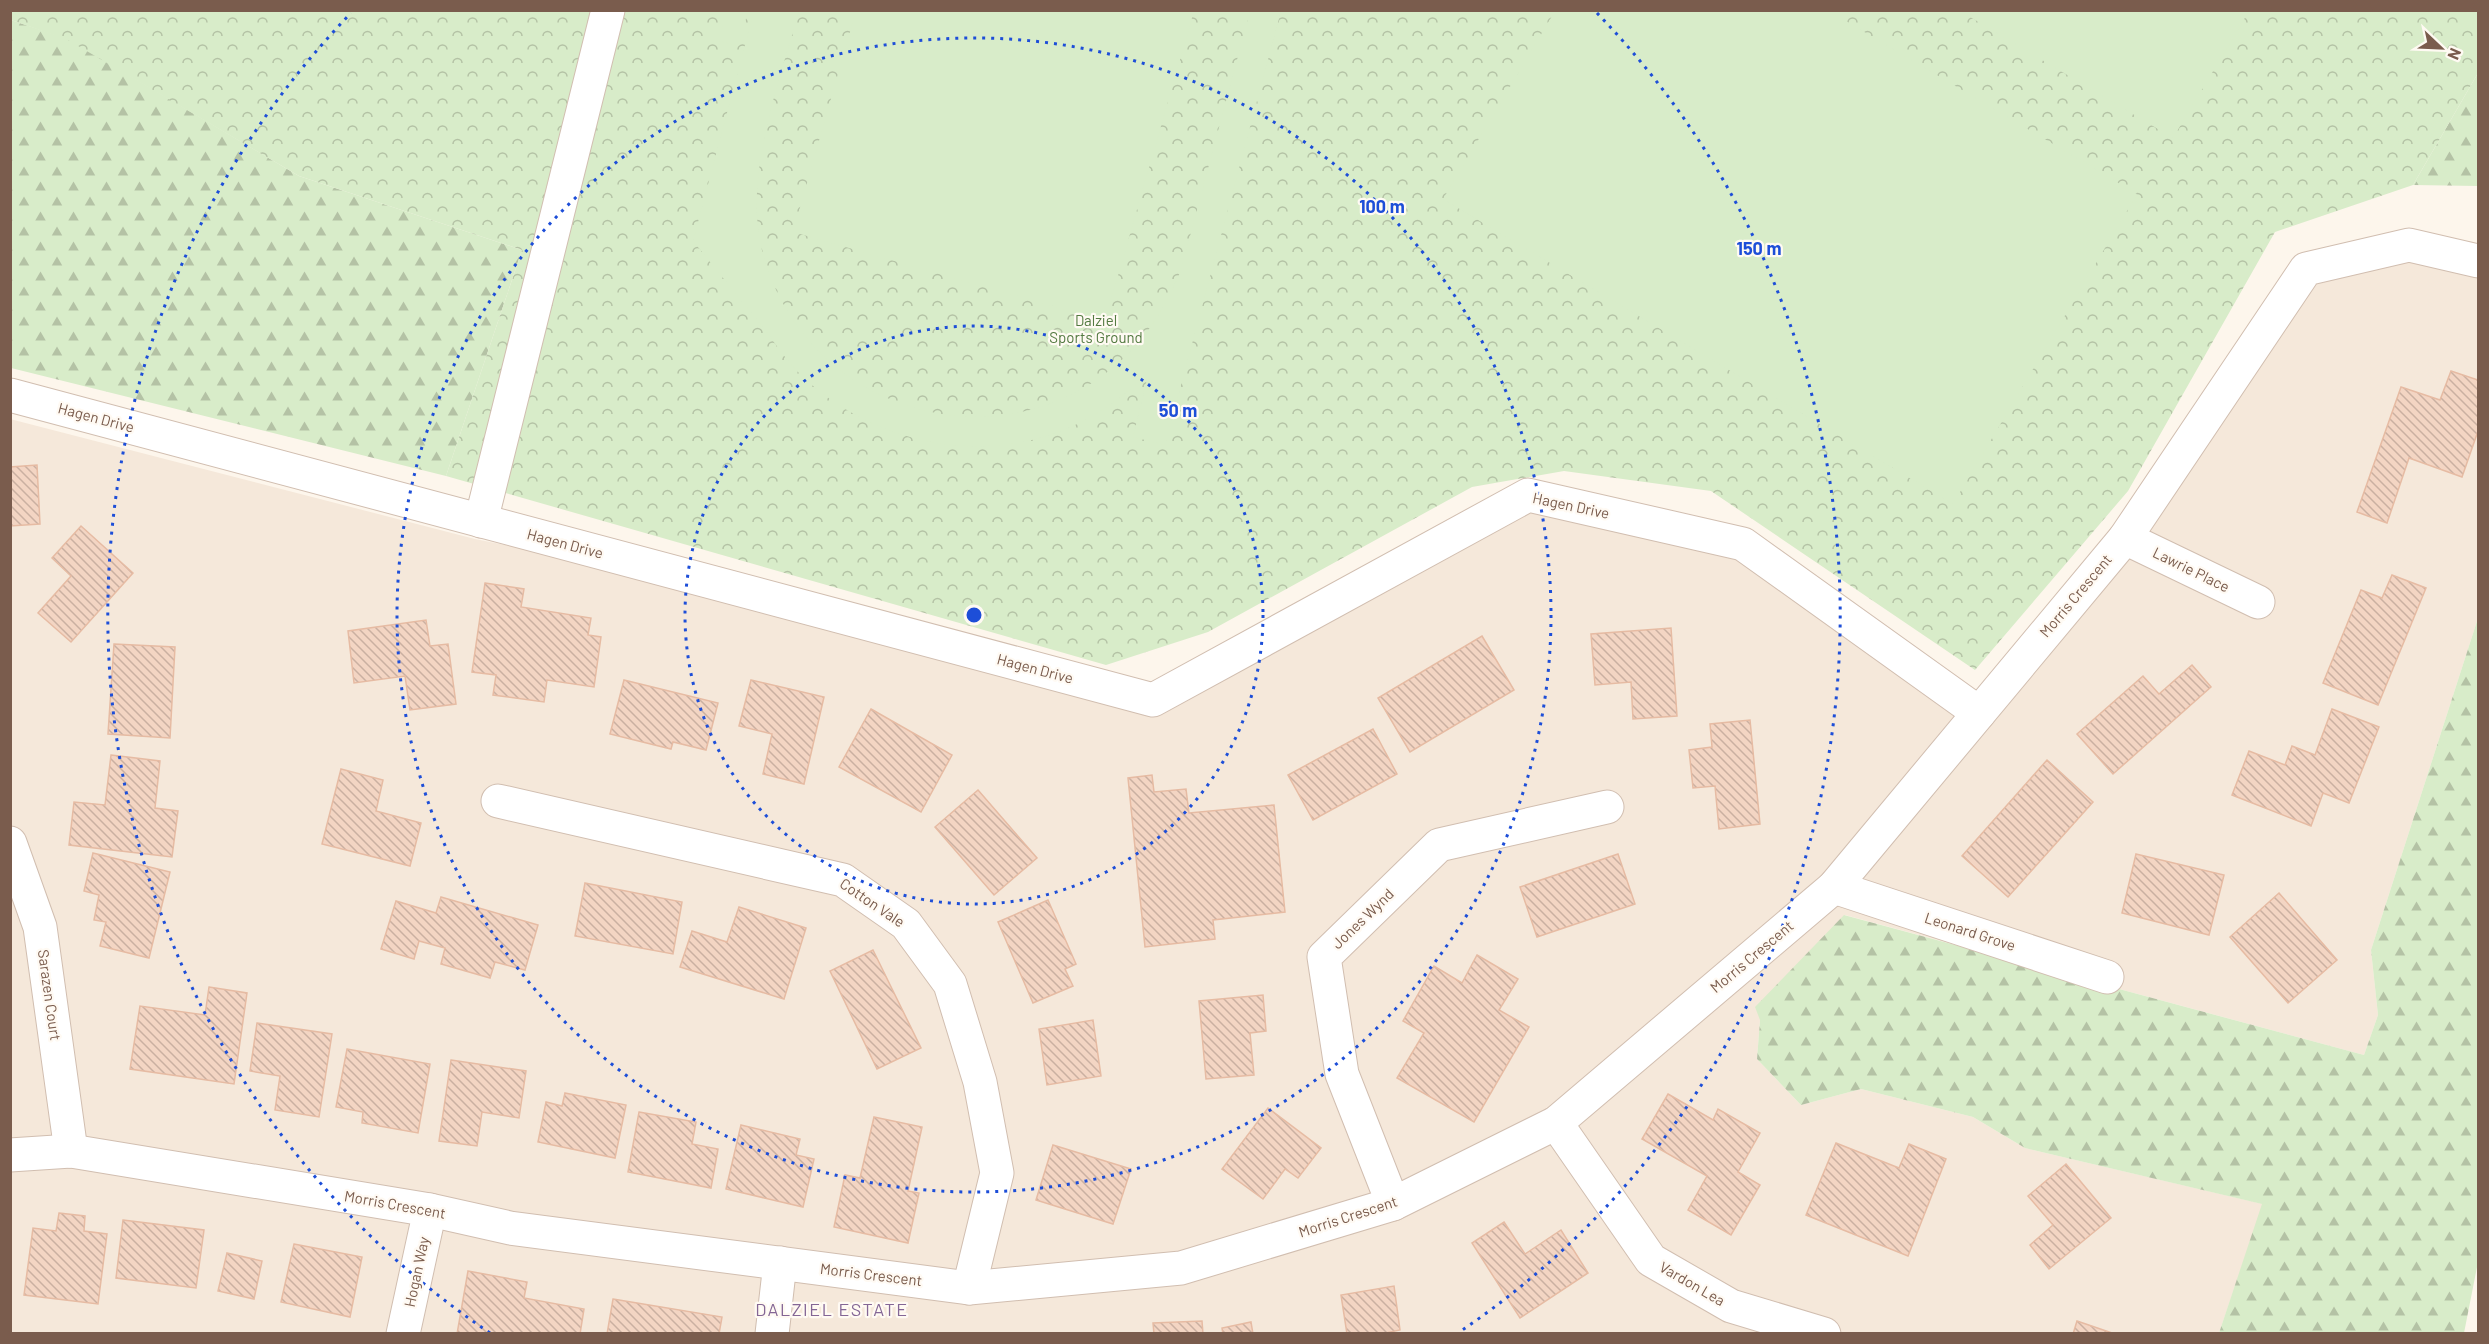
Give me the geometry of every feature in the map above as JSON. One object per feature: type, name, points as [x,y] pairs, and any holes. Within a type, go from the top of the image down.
[{"type":"street","points":[[481,521],[608,10]]},
{"type":"street","name":"Morris Crescent","points":[[10,1155],[71,1151],[430,1210],[510,1228],[969,1288],[1181,1268],[1393,1204],[1556,1123],[1834,887],[2125,538],[2306,269],[2409,245],[2478,261]]},
{"type":"street","name":"Hagen Drive","points":[[10,396],[1153,700],[1528,495],[1743,544],[1979,713]]},
{"type":"street","name":"Lawrie Place","points":[[2125,538],[2258,602]]},
{"type":"street","name":"Cotton Vale","points":[[498,801],[843,880],[906,924],[950,984],[980,1082],[997,1173],[969,1288]]},
{"type":"street","name":"Jones Wynd","points":[[1393,1204],[1341,1074],[1324,957],[1439,846],[1606,807]]},
{"type":"street","name":"Sarazen Court","points":[[10,843],[40,927],[71,1151]]},
{"type":"street","name":"Leonard Grove","points":[[1834,887],[2107,977]]},
{"type":"street","name":"Vardon Lea","points":[[1556,1123],[1651,1260],[1731,1306],[1824,1334]]},
{"type":"street","name":"Hogan Way","points":[[403,1334],[430,1210]]},
{"type":"street","points":[[772,1334],[780,1263]]},
{"type":"shaded area","points":[[2409,245],[2478,272],[2478,618],[2371,950],[2378,1015],[2364,1055],[1845,915],[1760,1020],[1757,1059],[1801,1105],[1861,1089],[1973,1117],[2025,1148],[2263,1204],[2219,1333],[11,1333],[10,419],[475,539],[743,592],[1153,700],[1528,495],[1743,544],[1979,713],[2306,269]]},
{"type":"green space","name":"Dalziel Sports Ground","points":[[11,10],[2478,10],[2478,73],[2413,185],[2275,232],[2128,491],[1975,670],[1711,491],[1564,471],[1472,487],[1208,632],[1106,665],[446,476],[522,250],[299,176],[68,40],[11,20]]},
{"type":"green space","points":[[727,11],[748,11],[739,46],[719,41]]},
{"type":"green space","points":[[754,11],[799,11],[773,100],[760,163],[757,194],[758,225],[763,254],[786,309],[822,354],[866,388],[917,409],[971,417],[1027,411],[1080,390],[1128,354],[1145,335],[1165,304],[1181,270],[1250,11],[1281,11],[1165,445],[1133,437],[1148,375],[1120,398],[1089,418],[1055,433],[1019,443],[982,446],[946,444],[910,437],[875,424],[842,407],[798,372],[693,241]]},
{"type":"green space","points":[[856,11],[1194,11],[1105,321],[793,232]]},
{"type":"green space","points":[[1555,11],[1829,11],[2137,194],[1953,504],[1443,199]]},
{"type":"green space","points":[[1960,11],[2249,11],[2173,138]]},
{"type":"green space","points":[[11,20],[68,39],[299,176],[522,250],[446,476],[11,368]]},
{"type":"green space","points":[[2478,73],[2478,186],[2413,185]]},
{"type":"green space","points":[[2478,618],[2478,1262],[2464,1333],[2219,1333],[2262,1204],[2025,1148],[1973,1117],[1861,1089],[1801,1105],[1757,1059],[1760,1020],[1755,1007],[1844,915],[2364,1055],[2378,1015],[2371,950]]},
{"type":"building","points":[[2451,371],[2478,380],[2478,431],[2462,477],[2409,458],[2387,523],[2357,512],[2401,387],[2440,400]]},
{"type":"building","points":[[37,465],[40,524],[10,526],[10,467]]},
{"type":"building","points":[[81,526],[133,573],[71,642],[38,613],[71,576],[52,558]]},
{"type":"building","points":[[2392,575],[2426,588],[2378,705],[2323,683],[2361,590],[2382,598]]},
{"type":"building","points":[[485,583],[524,589],[521,607],[591,618],[588,635],[601,637],[594,687],[547,680],[544,702],[493,695],[496,675],[472,672]]},
{"type":"building","points":[[426,620],[430,646],[448,644],[456,704],[410,710],[405,676],[354,683],[348,631]]},
{"type":"building","points":[[1671,628],[1677,716],[1633,719],[1631,682],[1595,685],[1591,634]]},
{"type":"building","points":[[1482,636],[1514,690],[1410,752],[1378,698]]},
{"type":"building","points":[[114,644],[175,647],[170,738],[108,734]]},
{"type":"building","points":[[2192,665],[2211,687],[2113,774],[2077,734],[2143,676],[2159,694]]},
{"type":"building","points":[[624,680],[718,703],[706,750],[673,742],[671,749],[610,734]]},
{"type":"building","points":[[751,680],[824,697],[804,784],[763,774],[772,734],[739,726]]},
{"type":"building","points":[[871,709],[952,755],[921,812],[839,767]]},
{"type":"building","points":[[2332,709],[2379,727],[2349,803],[2323,793],[2311,826],[2232,795],[2249,751],[2285,765],[2292,746],[2315,755]]},
{"type":"building","points":[[1750,720],[1760,824],[1719,829],[1715,786],[1693,788],[1689,750],[1712,747],[1710,724]]},
{"type":"building","points":[[1373,729],[1397,774],[1313,820],[1288,775]]},
{"type":"building","points":[[111,755],[160,761],[155,808],[178,811],[172,857],[69,845],[74,802],[105,805]]},
{"type":"building","points":[[2047,760],[2093,802],[2008,897],[1962,856]]},
{"type":"building","points":[[341,769],[383,780],[376,811],[421,823],[410,866],[322,844]]},
{"type":"building","points":[[1152,775],[1154,792],[1186,789],[1189,813],[1274,805],[1285,912],[1213,920],[1215,939],[1145,947],[1128,778]]},
{"type":"building","points":[[978,790],[1037,858],[994,895],[935,827]]},
{"type":"building","points":[[93,853],[170,872],[149,958],[100,946],[106,922],[94,920],[99,895],[84,891]]},
{"type":"building","points":[[1618,854],[1635,904],[1537,937],[1520,887]]},
{"type":"building","points":[[2136,854],[2224,875],[2209,935],[2122,913]]},
{"type":"building","points":[[585,883],[682,902],[673,954],[575,936]]},
{"type":"building","points":[[2279,893],[2337,960],[2288,1003],[2230,937]]},
{"type":"building","points":[[441,897],[538,925],[525,970],[495,962],[490,978],[441,964],[445,948],[419,941],[414,959],[381,949],[396,901],[436,913]]},
{"type":"building","points":[[1048,900],[1076,964],[1065,969],[1073,986],[1033,1003],[998,922]]},
{"type":"building","points":[[739,907],[806,928],[784,999],[680,967],[692,931],[727,942]]},
{"type":"building","points":[[873,950],[921,1048],[877,1069],[830,971]]},
{"type":"building","points":[[1477,955],[1518,979],[1499,1010],[1529,1027],[1474,1122],[1397,1078],[1424,1033],[1403,1021],[1434,966],[1462,983]]},
{"type":"building","points":[[209,987],[247,993],[234,1084],[130,1069],[140,1006],[205,1015]]},
{"type":"building","points":[[1263,995],[1266,1031],[1250,1033],[1254,1075],[1206,1079],[1199,1001]]},
{"type":"building","points":[[1093,1020],[1101,1076],[1047,1085],[1039,1029]]},
{"type":"building","points":[[257,1023],[332,1034],[319,1117],[275,1110],[280,1076],[250,1071]]},
{"type":"building","points":[[347,1049],[430,1064],[418,1133],[362,1123],[363,1112],[336,1107]]},
{"type":"building","points":[[451,1060],[526,1071],[519,1118],[482,1112],[477,1146],[439,1141]]},
{"type":"building","points":[[565,1093],[626,1105],[615,1158],[538,1142],[546,1102],[562,1106]]},
{"type":"building","points":[[1668,1094],[1713,1120],[1718,1109],[1760,1133],[1738,1172],[1760,1185],[1731,1235],[1688,1210],[1707,1176],[1642,1139]]},
{"type":"building","points":[[1268,1108],[1321,1148],[1298,1178],[1285,1169],[1263,1199],[1222,1169]]},
{"type":"building","points":[[639,1112],[696,1122],[692,1144],[718,1149],[711,1188],[628,1172]]},
{"type":"building","points":[[874,1117],[922,1127],[908,1191],[919,1193],[908,1243],[834,1227],[845,1175],[860,1178]]},
{"type":"building","points":[[741,1125],[800,1139],[796,1155],[814,1159],[803,1207],[726,1189]]},
{"type":"building","points":[[1836,1143],[1899,1168],[1909,1144],[1946,1159],[1908,1256],[1806,1215]]},
{"type":"building","points":[[1053,1145],[1131,1169],[1113,1224],[1036,1200]]},
{"type":"building","points":[[2066,1164],[2111,1218],[2049,1269],[2030,1245],[2053,1225],[2028,1196]]},
{"type":"building","points":[[59,1213],[85,1216],[84,1231],[107,1234],[98,1304],[24,1295],[33,1228],[56,1231]]},
{"type":"building","points":[[123,1220],[204,1230],[196,1288],[116,1278]]},
{"type":"building","points":[[1504,1222],[1525,1254],[1561,1230],[1588,1273],[1520,1318],[1472,1243]]},
{"type":"building","points":[[294,1244],[362,1257],[350,1317],[281,1302]]},
{"type":"building","points":[[227,1253],[262,1261],[254,1299],[218,1291]]},
{"type":"building","points":[[468,1271],[527,1282],[524,1298],[584,1309],[580,1334],[457,1334]]},
{"type":"building","points":[[1394,1286],[1400,1330],[1381,1334],[1347,1334],[1341,1295]]},
{"type":"building","points":[[613,1299],[722,1317],[719,1334],[607,1334]]},
{"type":"building","points":[[1202,1321],[1203,1334],[1154,1334],[1153,1323]]},
{"type":"building","points":[[2077,1321],[2115,1334],[2073,1334]]},
{"type":"building","points":[[1251,1322],[1253,1334],[1223,1334],[1222,1328]]},
{"type":"district","name":"DALZIEL ESTATE","points":[[832,1310]]}]
